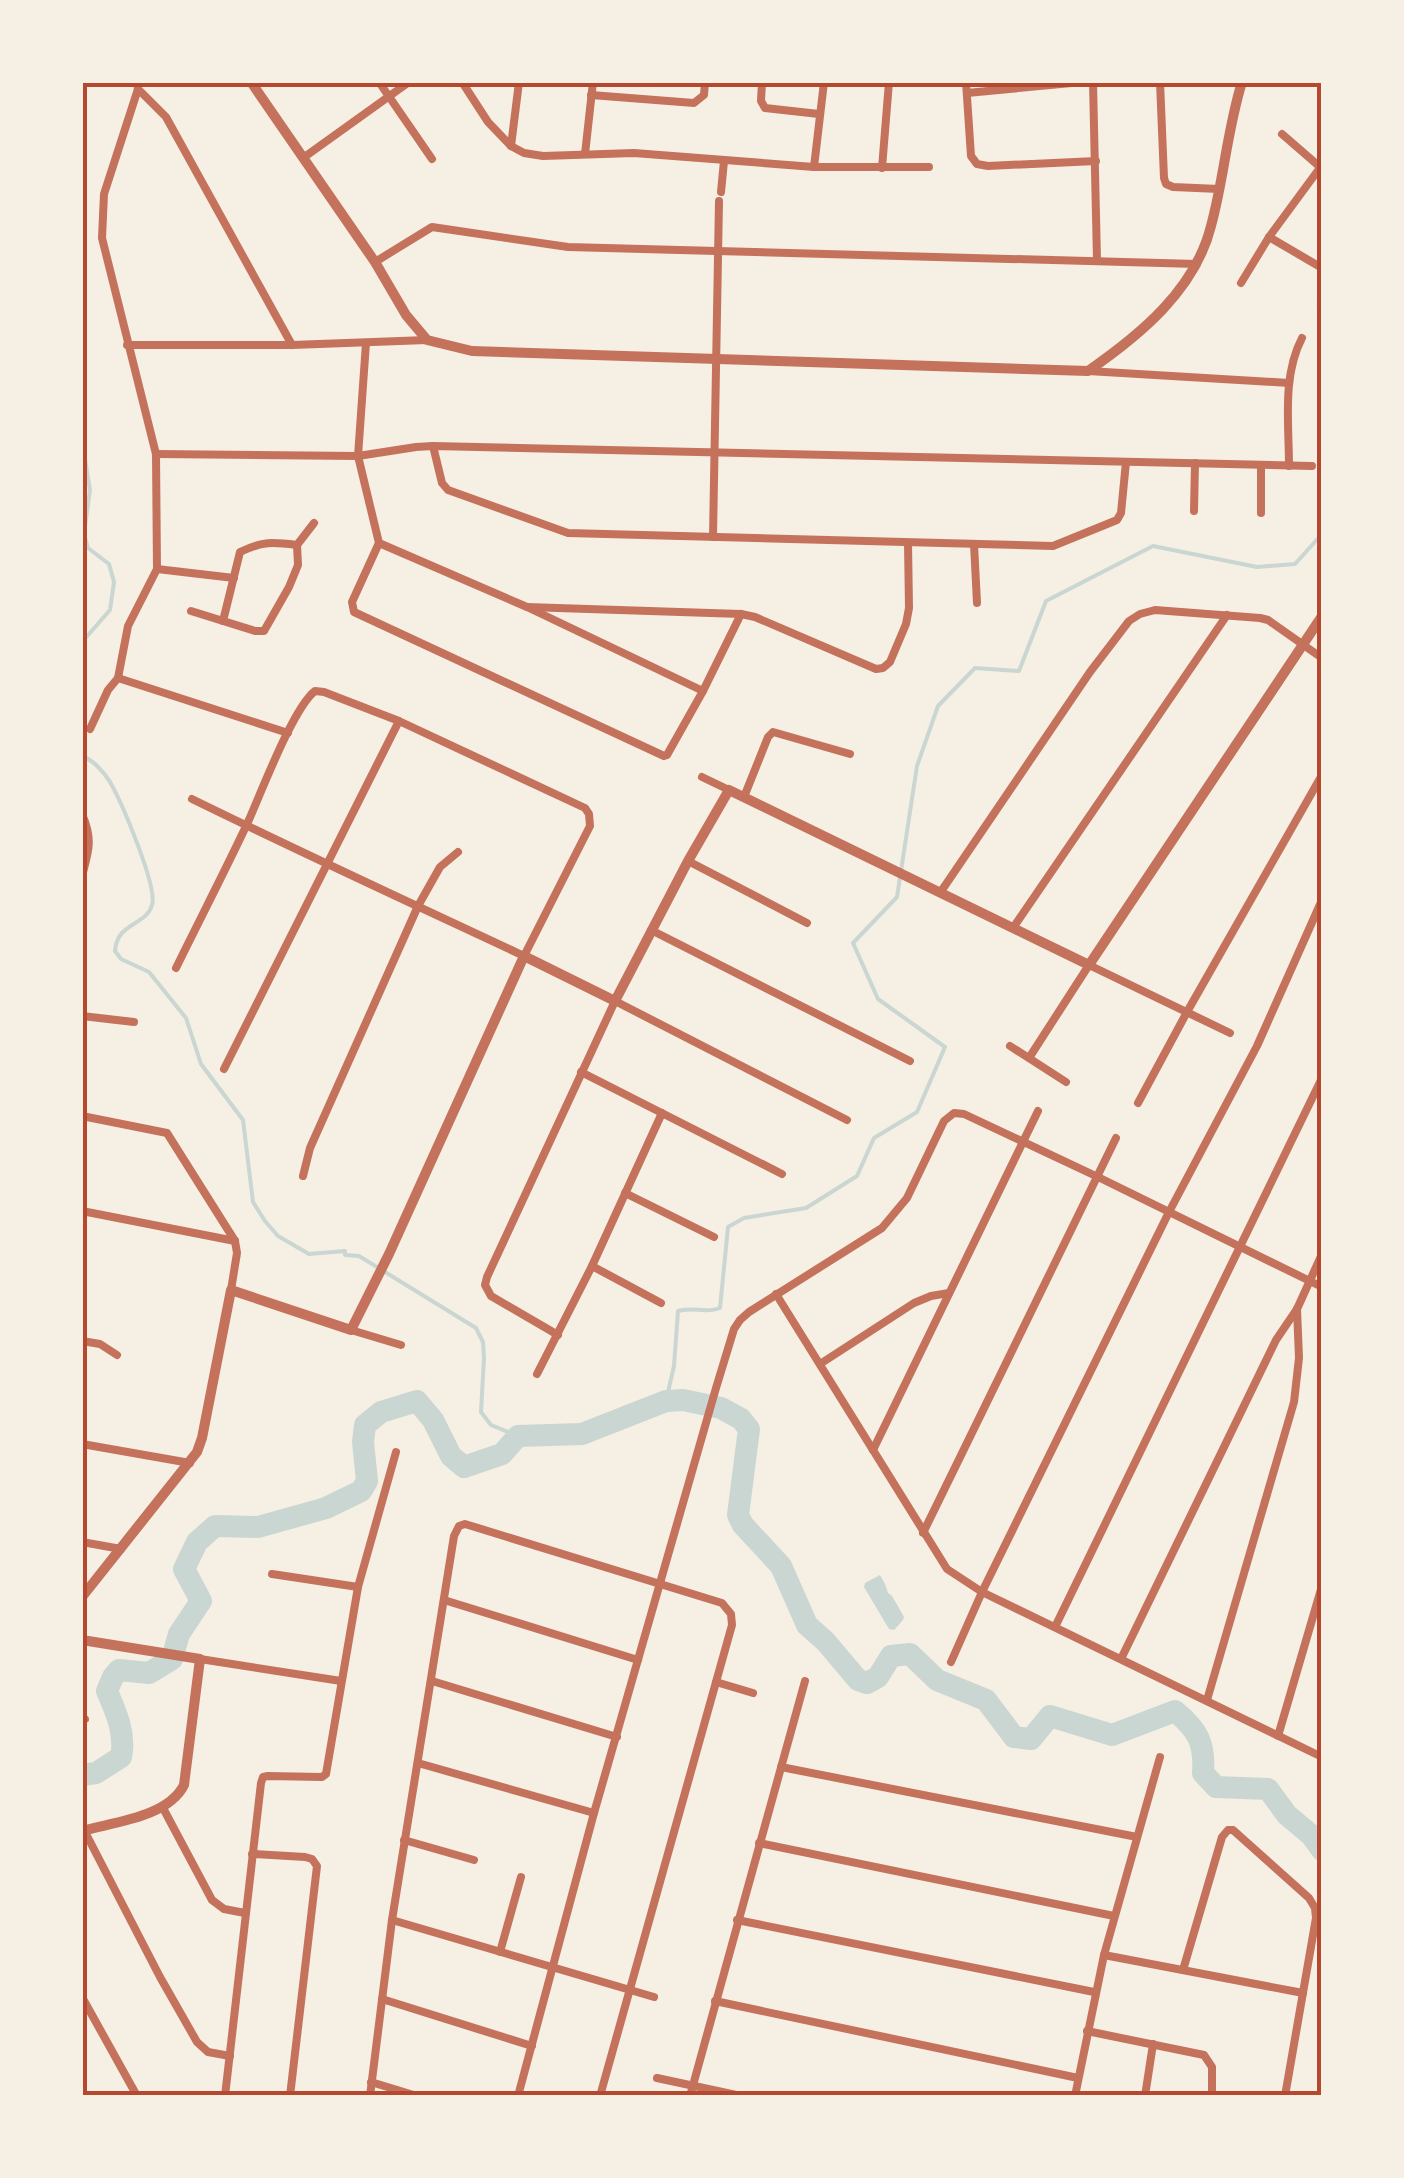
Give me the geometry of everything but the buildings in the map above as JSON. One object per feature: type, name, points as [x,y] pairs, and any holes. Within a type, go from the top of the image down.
[{"type":"street","points":[[251,82],[375,262],[406,315],[427,340]]},
{"type":"street","points":[[379,82],[432,159]]},
{"type":"street","points":[[302,159],[409,82]]},
{"type":"street","points":[[462,82],[488,122],[511,146],[524,153],[634,153],[814,167],[929,167]]},
{"type":"street","points":[[511,146],[519,82]]},
{"type":"street","points":[[586,154],[592,82]]},
{"type":"street","points":[[592,94],[694,103],[704,96],[705,82]]},
{"type":"street","points":[[762,82],[760,100],[765,108],[819,114]]},
{"type":"street","points":[[814,167],[824,82]]},
{"type":"street","points":[[882,168],[889,82]]},
{"type":"street","points":[[966,82],[971,156],[977,164],[1096,161]]},
{"type":"street","points":[[968,93],[1082,82]]},
{"type":"street","points":[[1093,82],[1097,260]]},
{"type":"street","points":[[1160,82],[1166,184],[1219,189]]},
{"type":"street","points":[[1088,371],[1127,344],[1182,286],[1196,264],[1210,230],[1242,82]]},
{"type":"street","points":[[138,86],[166,118],[292,345]]},
{"type":"street","points":[[90,729],[118,678],[128,626],[157,568],[156,454],[102,238],[104,194],[138,86]]},
{"type":"street","points":[[1241,284],[1269,236],[1320,166],[1282,134]]},
{"type":"street","points":[[713,537],[718,251],[724,161]]},
{"type":"street","points":[[375,262],[432,227],[568,247],[1196,264]]},
{"type":"street","points":[[1269,236],[1322,268]]},
{"type":"street","points":[[1289,466],[1290,383],[1293,358],[1302,338]]},
{"type":"street","points":[[127,345],[427,340],[472,350],[1088,371],[1290,383]]},
{"type":"street","points":[[366,343],[358,456],[379,543],[352,602],[354,612],[662,756],[667,755],[703,691],[740,614]]},
{"type":"street","points":[[156,454],[358,456],[433,446],[1312,466]]},
{"type":"street","points":[[433,446],[442,483],[448,490],[568,533],[1053,546],[1117,520],[1122,513],[1126,462]]},
{"type":"street","points":[[1194,511],[1195,463]]},
{"type":"street","points":[[1261,465],[1261,513]]},
{"type":"street","points":[[191,612],[255,631],[264,630],[298,565],[297,544],[314,524]]},
{"type":"street","points":[[223,621],[240,552],[270,541],[297,544]]},
{"type":"street","points":[[527,607],[740,614],[756,617],[876,669],[883,668],[890,662],[906,624],[908,542]]},
{"type":"street","points":[[379,543],[527,607],[703,691]]},
{"type":"street","points":[[974,544],[977,604]]},
{"type":"street","points":[[157,568],[234,578]]},
{"type":"street","points":[[940,892],[1128,621],[1156,610],[1268,620],[1322,658]]},
{"type":"street","points":[[1013,928],[1228,615]]},
{"type":"street","points":[[1030,1058],[1322,616]]},
{"type":"street","points":[[118,678],[288,733]]},
{"type":"street","points":[[176,968],[288,733],[308,696],[315,691],[399,720],[586,808],[589,814],[588,832],[524,956],[351,1330]]},
{"type":"street","points":[[224,1070],[399,720]]},
{"type":"street","points":[[744,797],[773,732],[850,754]]},
{"type":"street","points":[[1138,1104],[1322,775]]},
{"type":"street","points":[[702,777],[1230,1034]]},
{"type":"street","points":[[558,1335],[491,1296],[487,1277],[615,1000],[730,790]]},
{"type":"street","points":[[192,799],[615,1000],[847,1120]]},
{"type":"street","points":[[82,814],[90,832],[82,876]]},
{"type":"street","points":[[303,1176],[310,1148],[418,906],[440,867],[458,852]]},
{"type":"street","points":[[688,862],[807,923]]},
{"type":"street","points":[[951,1662],[1169,1212],[1256,1046],[1322,900]]},
{"type":"street","points":[[651,930],[910,1061]]},
{"type":"street","points":[[82,1016],[134,1022]]},
{"type":"street","points":[[1010,1046],[1066,1082]]},
{"type":"street","points":[[581,1072],[782,1174]]},
{"type":"street","points":[[1055,1627],[1322,1078]]},
{"type":"street","points":[[874,1450],[1038,1111]]},
{"type":"street","points":[[537,1374],[662,1113]]},
{"type":"street","points":[[518,2096],[594,1812],[716,1388],[740,1320],[890,1220],[907,1198],[944,1121],[954,1113],[1023,1140],[1322,1287]]},
{"type":"street","points":[[82,1116],[166,1133],[235,1241],[237,1253],[202,1438],[190,1464],[82,1597]]},
{"type":"street","points":[[922,1533],[1116,1138]]},
{"type":"street","points":[[625,1193],[714,1238]]},
{"type":"street","points":[[82,1211],[235,1241]]},
{"type":"street","points":[[1122,1659],[1276,1340],[1297,1310],[1322,1254]]},
{"type":"street","points":[[592,1266],[661,1303]]},
{"type":"street","points":[[231,1290],[401,1345]]},
{"type":"street","points":[[776,1294],[946,1569],[982,1592],[1322,1758]]},
{"type":"street","points":[[820,1364],[914,1303],[949,1294]]},
{"type":"street","points":[[1207,1700],[1294,1402],[1299,1358],[1297,1310]]},
{"type":"street","points":[[82,1341],[100,1344],[117,1355]]},
{"type":"street","points":[[82,1444],[190,1464]]},
{"type":"street","points":[[225,2096],[263,1777],[326,1774],[358,1587],[396,1452]]},
{"type":"street","points":[[370,2096],[404,1840],[454,1536],[459,1526],[466,1524],[722,1603],[731,1614],[732,1625],[600,2096]]},
{"type":"street","points":[[82,1542],[122,1550]]},
{"type":"street","points":[[272,1574],[358,1587]]},
{"type":"street","points":[[1278,1736],[1322,1586]]},
{"type":"street","points":[[444,1600],[638,1660]]},
{"type":"street","points":[[82,1640],[342,1681]]},
{"type":"street","points":[[200,1659],[180,1792],[163,1808],[83,1830],[197,2042],[208,2052],[230,2056]]},
{"type":"street","points":[[432,1681],[617,1738]]},
{"type":"street","points":[[691,2091],[805,1681]]},
{"type":"street","points":[[716,1682],[753,1693]]},
{"type":"street","points":[[1074,2096],[1094,1992],[1160,1757]]},
{"type":"street","points":[[418,1762],[594,1812]]},
{"type":"street","points":[[781,1768],[1137,1837]]},
{"type":"street","points":[[163,1808],[212,1900],[224,1909],[245,1913]]},
{"type":"street","points":[[1183,1970],[1222,1837],[1233,1830],[1309,1898],[1315,1908],[1285,2096]]},
{"type":"street","points":[[404,1840],[474,1860]]},
{"type":"street","points":[[759,1842],[1114,1916]]},
{"type":"street","points":[[252,1854],[305,1857],[317,1866],[290,2096]]},
{"type":"street","points":[[500,1952],[521,1877]]},
{"type":"street","points":[[392,1920],[654,1996]]},
{"type":"street","points":[[737,1920],[1094,1992]]},
{"type":"street","points":[[1104,1955],[1302,1993]]},
{"type":"street","points":[[82,1997],[137,2096]]},
{"type":"street","points":[[382,1998],[532,2046]]},
{"type":"street","points":[[715,2002],[1078,2078]]},
{"type":"street","points":[[1087,2031],[1204,2055],[1212,2066],[1210,2095]]},
{"type":"street","points":[[1145,2096],[1153,2044]]},
{"type":"street","points":[[657,2078],[691,2091],[740,2096]]},
{"type":"street","points":[[371,2082],[417,2096]]},
{"type":"shaded area","points":[[880,1575],[904,1617],[894,1630],[889,1629],[864,1587]]},
{"type":"waterway","points":[[82,441],[90,490],[84,534],[88,548],[109,564],[114,582],[110,610],[82,642]]},
{"type":"waterway","points":[[666,1401],[674,1366],[678,1311],[720,1308],[728,1227],[744,1218],[806,1208],[857,1176],[874,1138],[917,1112],[945,1047],[878,999],[853,943],[897,897],[917,766],[938,706],[975,668],[1019,671],[1046,601],[1153,546],[1257,567],[1295,564],[1322,534]]},
{"type":"waterway","points":[[82,756],[110,782],[150,881],[149,912],[126,929],[115,951],[121,959],[149,972],[186,1018],[201,1064],[243,1120],[253,1202],[265,1221],[278,1236],[309,1254],[345,1251],[345,1255],[359,1256],[476,1328],[483,1342],[484,1358],[481,1412],[491,1425],[518,1436]]},
{"type":"waterway","points":[[82,1775],[96,1773],[121,1757],[121,1732],[107,1691],[113,1677],[119,1670],[149,1673],[172,1659],[179,1634],[201,1601],[184,1569],[197,1542],[215,1526],[258,1527],[326,1508],[361,1491],[367,1481],[365,1425],[381,1412],[417,1401],[433,1420],[451,1456],[464,1467],[502,1454],[518,1436],[582,1434],[666,1401],[683,1400],[721,1408],[741,1419],[749,1429],[738,1515],[781,1566],[807,1625],[858,1680],[867,1683],[878,1677],[891,1656],[910,1654],[937,1680],[986,1700],[1014,1737],[1031,1739],[1050,1716],[1112,1735],[1175,1711],[1198,1738],[1203,1773],[1216,1787],[1268,1789],[1287,1815],[1322,1850]]}]
